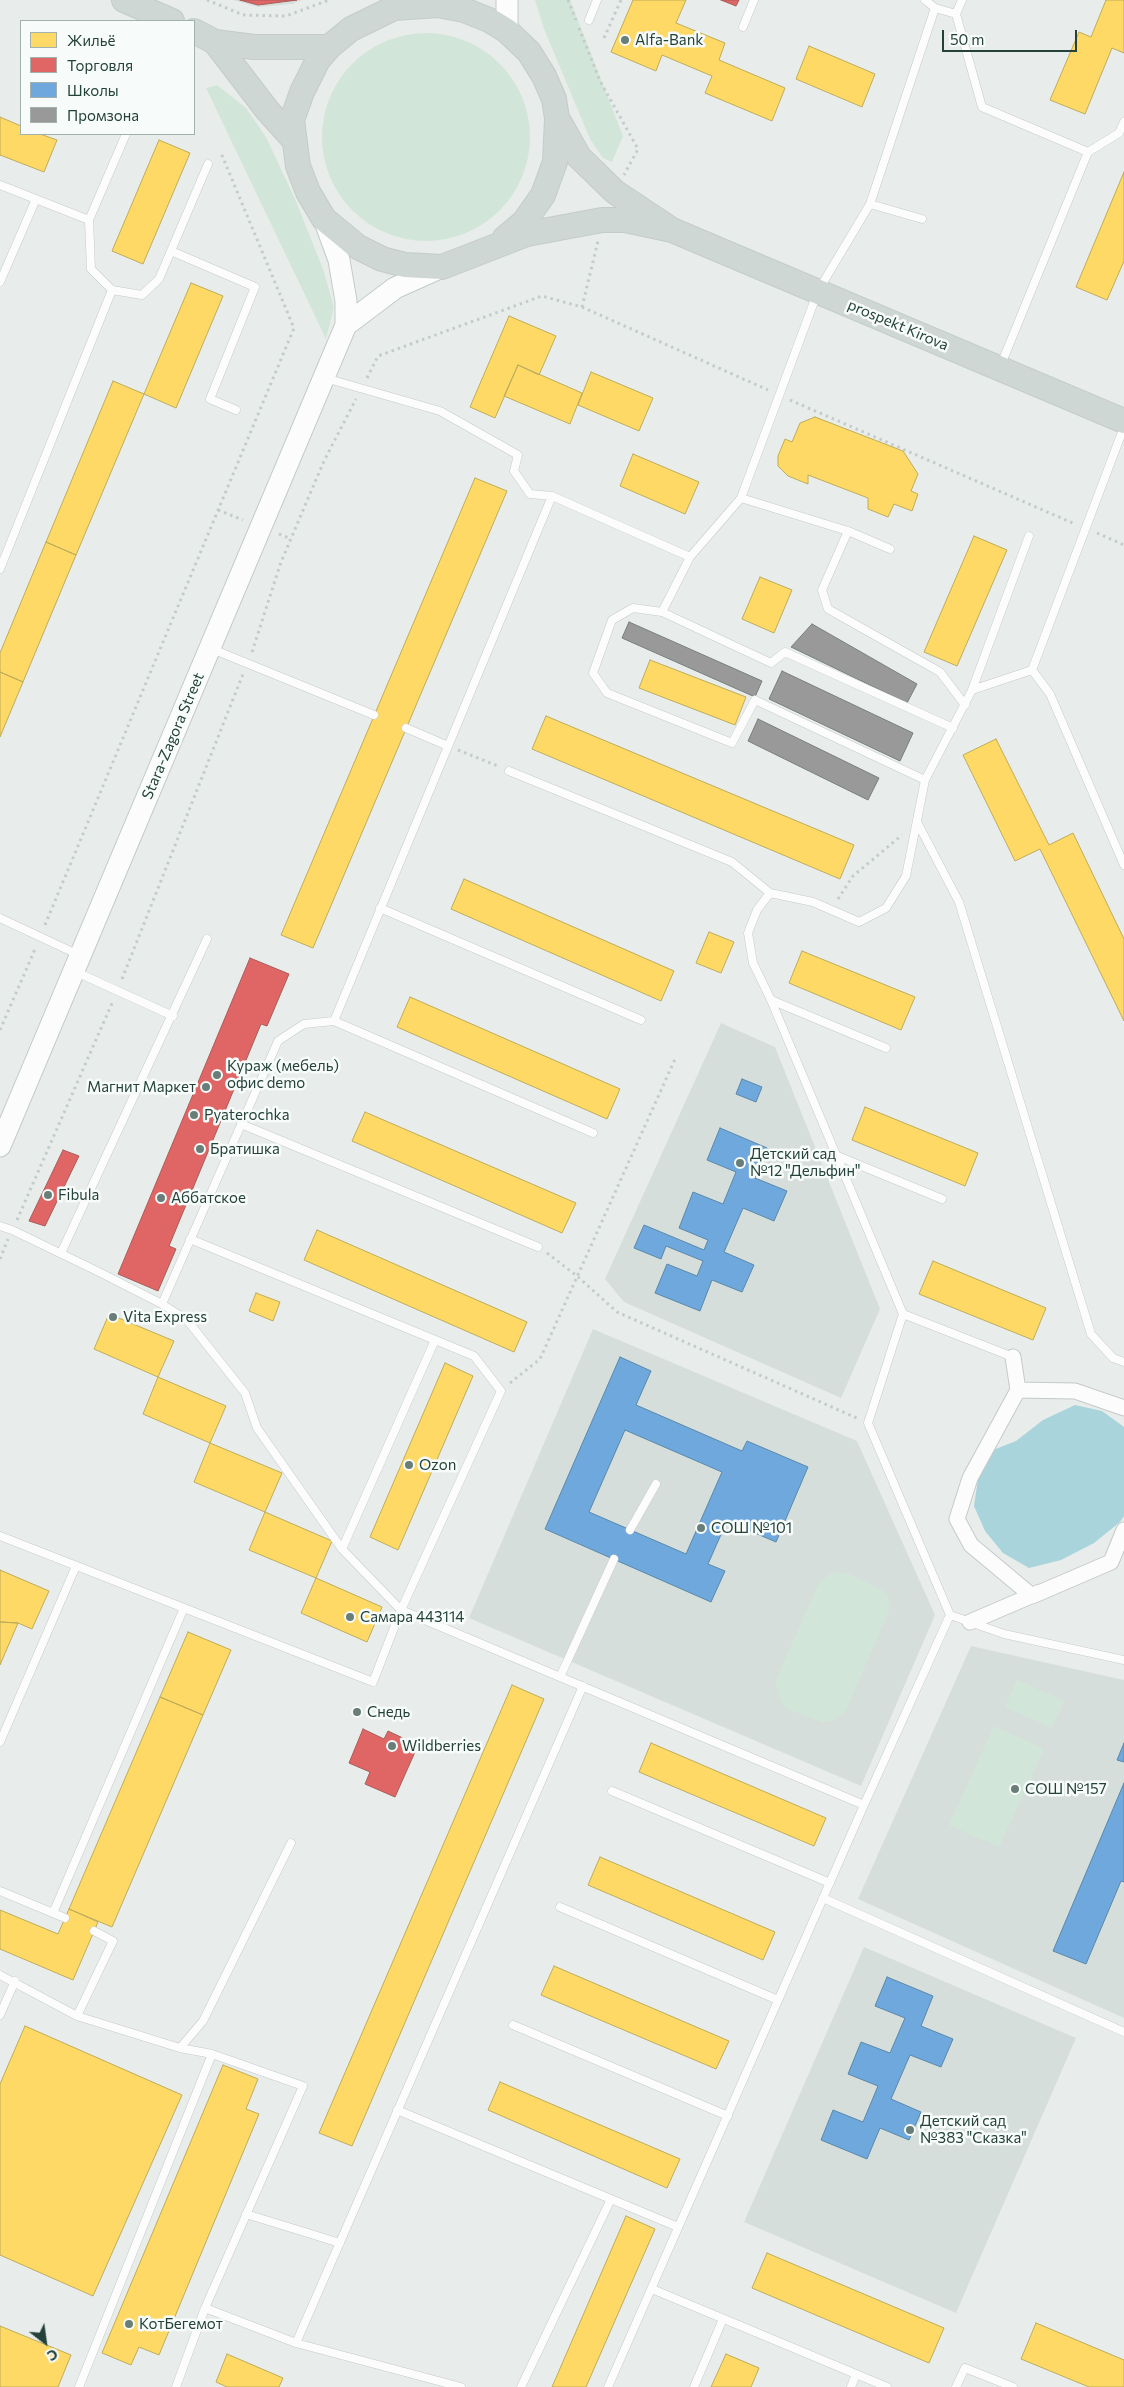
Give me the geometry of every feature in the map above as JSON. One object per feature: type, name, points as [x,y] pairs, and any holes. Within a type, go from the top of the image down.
[{"type":"main road","points":[[124,0],[170,20]]},
{"type":"main road","points":[[507,0],[507,32]]},
{"type":"main road","points":[[346,325],[346,301],[339,260],[324,219],[308,192],[298,166],[292,120],[302,92],[318,60],[329,47],[351,29],[374,16],[394,8],[418,3],[464,10],[489,20],[507,32],[529,52],[544,76],[554,99],[557,118],[555,162],[544,195],[524,222],[492,249]]},
{"type":"main road","points":[[195,32],[215,42],[254,47],[329,47]]},
{"type":"main road","points":[[215,42],[267,110],[294,140]]},
{"type":"main road","points":[[557,118],[579,157],[615,192],[672,230]]},
{"type":"main road","points":[[324,219],[358,247],[382,259],[405,265],[442,266]]},
{"type":"main road","points":[[346,325],[395,288],[442,266],[492,249],[527,234],[602,220],[625,220],[672,230]]},
{"type":"main road","name":"prospekt Kirova","points":[[672,230],[1124,421]]},
{"type":"main road","name":"Stara-Zagora Street","points":[[0,1146],[346,325]]},
{"type":"street","points":[[1013,1357],[1018,1390],[970,1478],[957,1519],[971,1545],[1032,1596]]},
{"type":"street","points":[[1018,1390],[1075,1391],[1124,1408]]},
{"type":"street","points":[[970,1622],[1111,1562],[1124,1530]]},
{"type":"lane","points":[[589,20],[598,0]]},
{"type":"lane","points":[[743,27],[754,0]]},
{"type":"lane","points":[[925,0],[935,8],[956,14]]},
{"type":"lane","points":[[962,0],[956,14],[982,108],[1088,152]]},
{"type":"lane","points":[[662,612],[690,557],[741,498],[818,291],[870,204],[935,8]]},
{"type":"lane","points":[[1000,368],[1088,152],[1122,134],[1124,122]]},
{"type":"lane","points":[[126,135],[89,220],[91,269],[112,290],[142,294],[159,280],[208,164]]},
{"type":"lane","points":[[0,185],[89,220]]},
{"type":"lane","points":[[0,282],[36,199]]},
{"type":"lane","points":[[870,204],[922,220]]},
{"type":"lane","points":[[171,251],[255,287],[210,400],[236,410]]},
{"type":"lane","points":[[0,569],[112,290]]},
{"type":"lane","points":[[324,378],[440,411],[518,455],[514,471],[530,494],[552,496],[690,557]]},
{"type":"lane","points":[[1032,670],[1124,427]]},
{"type":"lane","points":[[334,1021],[552,496]]},
{"type":"lane","points":[[741,498],[848,531],[890,549]]},
{"type":"lane","points":[[848,531],[822,590],[828,610],[940,672],[965,705]]},
{"type":"lane","points":[[509,771],[732,862],[770,893],[813,902],[859,922],[886,908],[906,876],[925,780],[972,690],[1029,536]]},
{"type":"lane","points":[[925,780],[756,700],[732,743],[607,692],[593,673],[612,620],[633,608],[662,612],[771,664],[785,652],[953,728]]},
{"type":"lane","points":[[210,648],[374,715]]},
{"type":"lane","points":[[972,690],[1032,670]]},
{"type":"lane","points":[[1032,670],[1050,694],[1124,865]]},
{"type":"lane","points":[[406,728],[448,746]]},
{"type":"lane","points":[[917,822],[959,902],[1091,1334],[1113,1358],[1124,1362]]},
{"type":"lane","points":[[608,2387],[864,1805],[950,1615],[868,1423],[903,1314],[771,1000],[753,963],[748,933],[757,910],[770,893]]},
{"type":"lane","points":[[380,908],[641,1020]]},
{"type":"lane","points":[[0,918],[40,937],[118,990],[173,1016]]},
{"type":"lane","points":[[61,1253],[173,1016],[207,939]]},
{"type":"lane","points":[[771,1000],[886,1048]]},
{"type":"lane","points":[[162,1304],[278,1041],[304,1024],[334,1021],[593,1133]]},
{"type":"lane","points":[[241,1124],[538,1247]]},
{"type":"lane","points":[[835,1155],[942,1200]]},
{"type":"lane","points":[[0,1226],[61,1253],[162,1304],[188,1320],[245,1393],[256,1428],[342,1549],[401,1610],[864,1805]]},
{"type":"lane","points":[[0,1536],[372,1682],[401,1610],[501,1391],[474,1356],[190,1239]]},
{"type":"lane","points":[[903,1314],[1013,1357]]},
{"type":"lane","points":[[342,1549],[435,1340]]},
{"type":"lane","points":[[630,1530],[656,1484]]},
{"type":"lane","points":[[560,1677],[614,1559]]},
{"type":"lane","points":[[0,1742],[76,1566]]},
{"type":"lane","points":[[53,1913],[184,1608]]},
{"type":"lane","points":[[950,1615],[1004,1634],[1124,1660]]},
{"type":"lane","points":[[296,2343],[582,1686]]},
{"type":"lane","points":[[612,1791],[830,1883]]},
{"type":"lane","points":[[180,2048],[203,2022],[291,1843]]},
{"type":"lane","points":[[0,1891],[65,1918]]},
{"type":"lane","points":[[824,1898],[1124,2032]]},
{"type":"lane","points":[[560,1907],[778,2000]]},
{"type":"lane","points":[[77,2016],[113,1941],[94,1931]]},
{"type":"lane","points":[[0,1975],[15,1981],[77,2016],[180,2048],[212,2054],[303,2086],[205,2308],[176,2387]]},
{"type":"lane","points":[[0,2015],[15,1981]]},
{"type":"lane","points":[[513,2025],[728,2116]]},
{"type":"lane","points":[[79,2387],[212,2054]]},
{"type":"lane","points":[[397,2110],[678,2227]]},
{"type":"lane","points":[[521,2387],[612,2199]]},
{"type":"lane","points":[[246,2214],[340,2243]]},
{"type":"lane","points":[[652,2289],[887,2387]]},
{"type":"lane","points":[[205,2308],[296,2343],[460,2387]]},
{"type":"lane","points":[[694,2387],[723,2318]]},
{"type":"lane","points":[[956,2387],[966,2368],[1013,2387]]},
{"type":"lane","points":[[851,2387],[856,2374]]},
{"type":"path","points":[[207,0],[243,15],[286,16],[329,0]]},
{"type":"path","points":[[568,0],[600,81],[638,149],[624,176]]},
{"type":"path","points":[[604,38],[621,0]]},
{"type":"path","points":[[0,1030],[294,328],[221,153]]},
{"type":"path","points":[[582,307],[602,220]]},
{"type":"path","points":[[0,1258],[118,990],[248,663],[281,562],[324,461],[378,356],[542,296],[582,307],[780,396],[1124,544]]},
{"type":"path","points":[[448,746],[509,771]]},
{"type":"path","points":[[831,910],[853,876],[917,822]]},
{"type":"path","points":[[501,1391],[540,1359],[676,1058]]},
{"type":"path","points":[[538,1247],[577,1276],[617,1312],[868,1423]]},
{"type":"shaded area","points":[[233,0],[302,0],[292,4],[258,7]]},
{"type":"shaded area","name":"Детский сад №12 \"Дельфин\"","points":[[721,1023],[775,1047],[880,1309],[841,1398],[624,1302],[605,1279]]},
{"type":"shaded area","name":"СОШ №101","points":[[593,1329],[857,1441],[935,1615],[861,1786],[469,1618]]},
{"type":"shaded area","name":"СОШ №157","points":[[971,1646],[1124,1680],[1124,2018],[858,1899]]},
{"type":"shaded area","name":"Детский сад №383 \"Сказка\"","points":[[864,1947],[1076,2038],[956,2313],[744,2222]]},
{"type":"green space","points":[[535,0],[570,0],[623,136],[612,162],[603,158],[590,139],[544,29]]},
{"type":"green space","points":[[416,33],[436,33],[456,37],[475,45],[500,63],[513,79],[522,97],[530,127],[526,167],[522,177],[513,195],[500,211],[484,224],[456,237],[436,241],[416,241],[396,237],[377,229],[360,218],[345,203],[334,186],[326,167],[322,147],[322,127],[326,107],[334,88],[345,71],[360,56],[377,45],[396,37]]},
{"type":"green space","points":[[217,85],[246,108],[266,137],[295,199],[323,269],[334,307],[326,339],[206,88]]},
{"type":"green space","points":[[832,1572],[849,1574],[882,1590],[888,1596],[889,1605],[888,1613],[846,1710],[833,1721],[823,1722],[790,1710],[782,1704],[776,1687],[776,1680],[819,1583]]},
{"type":"green space","points":[[1017,1680],[1064,1701],[1052,1728],[1005,1707]]},
{"type":"green space","points":[[994,1726],[1044,1749],[999,1847],[949,1825]]},
{"type":"water","points":[[1075,1405],[1102,1411],[1124,1427],[1124,1516],[1120,1522],[1094,1543],[1061,1560],[1029,1568],[1003,1553],[985,1531],[974,1506],[978,1479],[993,1450],[1016,1441],[1043,1420]]},
{"type":"building: Жильё","points":[[633,0],[686,0],[676,23],[725,43],[719,60],[785,88],[772,121],[705,93],[712,76],[662,55],[656,71],[611,52]]},
{"type":"building: Жильё","points":[[1106,0],[1124,0],[1124,53],[1112,48],[1085,114],[1050,100],[1079,32],[1091,37]]},
{"type":"building: Жильё","points":[[809,46],[875,74],[862,107],[796,79]]},
{"type":"building: Жильё","points":[[0,117],[20,126],[20,135],[43,135],[57,140],[44,172],[0,155]]},
{"type":"building: Жильё","points":[[159,140],[190,153],[143,264],[112,251]]},
{"type":"building: Жильё","points":[[1124,172],[1124,261],[1107,300],[1076,287]]},
{"type":"building: Жильё","points":[[191,283],[223,296],[176,408],[144,394]]},
{"type":"building: Жильё","points":[[509,316],[556,336],[539,375],[518,365],[495,418],[470,407]]},
{"type":"building: Жильё","points":[[518,365],[582,393],[570,424],[504,396]]},
{"type":"building: Жильё","points":[[591,372],[653,398],[639,431],[578,405]]},
{"type":"building: Жильё","points":[[113,381],[144,394],[76,555],[46,542]]},
{"type":"building: Жильё","points":[[815,417],[903,451],[918,474],[911,491],[918,494],[912,511],[894,504],[888,517],[868,509],[868,498],[808,475],[808,484],[788,476],[778,466],[778,456],[785,439],[792,442],[800,423]]},
{"type":"building: Жильё","points":[[633,454],[699,482],[685,514],[620,486]]},
{"type":"building: Жильё","points":[[475,478],[507,491],[313,948],[281,935]]},
{"type":"building: Жильё","points":[[974,536],[1007,550],[957,666],[924,652]]},
{"type":"building: Жильё","points":[[46,542],[76,555],[23,682],[0,672],[0,653]]},
{"type":"building: Жильё","points":[[760,577],[792,590],[774,633],[742,619]]},
{"type":"building: Жильё","points":[[650,660],[746,697],[735,725],[639,688]]},
{"type":"building: Жильё","points":[[0,672],[23,682],[0,737]]},
{"type":"building: Жильё","points":[[546,716],[854,845],[840,879],[532,749]]},
{"type":"building: Жильё","points":[[996,739],[1049,845],[1073,833],[1124,939],[1124,1021],[1040,849],[1015,861],[963,755]]},
{"type":"building: Жильё","points":[[464,879],[674,971],[661,1001],[451,909]]},
{"type":"building: Жильё","points":[[709,932],[734,942],[721,973],[696,963]]},
{"type":"building: Жильё","points":[[802,951],[915,997],[901,1030],[789,983]]},
{"type":"building: Жильё","points":[[410,997],[620,1089],[607,1119],[397,1027]]},
{"type":"building: Жильё","points":[[865,1107],[978,1153],[965,1186],[852,1140]]},
{"type":"building: Жильё","points":[[365,1112],[576,1203],[562,1233],[352,1141]]},
{"type":"building: Жильё","points":[[317,1230],[527,1322],[514,1352],[304,1260]]},
{"type":"building: Жильё","points":[[933,1261],[1046,1308],[1033,1340],[919,1294]]},
{"type":"building: Жильё","points":[[256,1293],[280,1302],[273,1321],[249,1311]]},
{"type":"building: Жильё","points":[[109,1314],[174,1341],[158,1377],[94,1349]]},
{"type":"building: Жильё","points":[[445,1363],[473,1376],[398,1550],[370,1537]]},
{"type":"building: Жильё","points":[[158,1377],[226,1406],[210,1443],[143,1414]]},
{"type":"building: Жильё","points":[[210,1443],[282,1473],[265,1512],[194,1482]]},
{"type":"building: Жильё","points":[[265,1512],[332,1541],[316,1578],[249,1550]]},
{"type":"building: Жильё","points":[[0,1570],[49,1591],[32,1629],[18,1623],[0,1622]]},
{"type":"building: Жильё","points":[[316,1578],[382,1607],[367,1642],[301,1613]]},
{"type":"building: Жильё","points":[[0,1622],[18,1623],[0,1665]]},
{"type":"building: Жильё","points":[[188,1632],[231,1650],[203,1715],[160,1697]]},
{"type":"building: Жильё","points":[[512,1685],[544,1699],[352,2146],[319,2133]]},
{"type":"building: Жильё","points":[[160,1697],[203,1715],[112,1927],[69,1909]]},
{"type":"building: Жильё","points":[[651,1743],[826,1818],[814,1846],[639,1772]]},
{"type":"building: Жильё","points":[[600,1857],[775,1932],[763,1960],[588,1885]]},
{"type":"building: Жильё","points":[[69,1909],[98,1922],[73,1980],[0,1949],[0,1910],[58,1934]]},
{"type":"building: Жильё","points":[[554,1966],[729,2041],[716,2069],[541,1995]]},
{"type":"building: Жильё","points":[[25,2026],[182,2095],[93,2296],[0,2255],[0,2084]]},
{"type":"building: Жильё","points":[[223,2065],[258,2079],[246,2109],[259,2114],[159,2355],[139,2347],[131,2365],[102,2353]]},
{"type":"building: Жильё","points":[[500,2082],[680,2159],[667,2188],[488,2110]]},
{"type":"building: Жильё","points":[[626,2216],[655,2229],[586,2387],[552,2387]]},
{"type":"building: Жильё","points":[[767,2253],[944,2328],[929,2363],[752,2288]]},
{"type":"building: Жильё","points":[[1036,2323],[1124,2360],[1124,2387],[1089,2387],[1021,2359]]},
{"type":"building: Жильё","points":[[0,2326],[71,2355],[58,2387],[0,2387]]},
{"type":"building: Жильё","points":[[227,2354],[283,2378],[279,2387],[227,2387],[216,2382]]},
{"type":"building: Жильё","points":[[726,2354],[759,2368],[751,2387],[711,2387]]},
{"type":"building: Торговля","points":[[240,0],[297,0],[258,5]]},
{"type":"building: Торговля","points":[[721,0],[739,0],[736,6]]},
{"type":"building: Торговля","points":[[250,958],[289,974],[267,1026],[261,1024],[169,1246],[176,1249],[158,1291],[118,1274]]},
{"type":"building: Торговля","points":[[63,1150],[79,1156],[45,1226],[29,1221]]},
{"type":"building: Торговля","points":[[363,1729],[384,1739],[388,1731],[407,1740],[415,1752],[395,1797],[365,1784],[370,1772],[349,1763]]},
{"type":"building: Школы","points":[[742,1079],[762,1087],[756,1102],[736,1094]]},
{"type":"building: Школы","points":[[720,1128],[767,1148],[755,1178],[787,1191],[774,1221],[743,1208],[724,1252],[754,1265],[742,1292],[712,1280],[700,1311],[655,1293],[667,1264],[697,1276],[703,1261],[666,1246],[661,1259],[634,1248],[644,1225],[704,1250],[708,1240],[679,1228],[693,1192],[723,1204],[736,1172],[707,1160]]},
{"type":"building: Школы","points":[[620,1357],[651,1371],[636,1405],[742,1451],[747,1441],[808,1467],[776,1542],[727,1521],[708,1564],[725,1571],[711,1602],[545,1529]],"holes":[[[625,1430],[722,1472],[686,1554],[589,1512]]]},
{"type":"building: Школы","points":[[1124,1743],[1124,1762],[1117,1760]]},
{"type":"building: Школы","points":[[1124,1783],[1124,1882],[1121,1881],[1086,1964],[1053,1951]]},
{"type":"building: Школы","points":[[887,1977],[933,1996],[921,2026],[953,2039],[941,2067],[910,2055],[891,2099],[921,2112],[909,2140],[880,2128],[867,2159],[821,2140],[833,2110],[863,2122],[878,2086],[848,2074],[861,2042],[890,2053],[905,2018],[875,2006]]},
{"type":"building: Промзона","points":[[629,622],[762,681],[755,697],[622,638]]},
{"type":"building: Промзона","points":[[812,624],[917,684],[907,703],[791,647]]},
{"type":"building: Промзона","points":[[782,671],[913,733],[900,761],[769,699]]},
{"type":"building: Промзона","points":[[758,719],[879,778],[868,800],[748,741]]},
{"type":"place","name":"Alfa-Bank","points":[[625,40]]},
{"type":"place","name":"Кураж (мебель) офис demo","points":[[217,1075]]},
{"type":"place","name":"Магнит Маркет","points":[[206,1087]]},
{"type":"place","name":"Pyaterochka","points":[[194,1115]]},
{"type":"place","name":"Братишка","points":[[200,1149]]},
{"type":"place","name":"Детский сад №12 \"Дельфин\"","points":[[740,1163]]},
{"type":"place","name":"Fibula","points":[[48,1195]]},
{"type":"place","name":"Аббатское","points":[[161,1198]]},
{"type":"place","name":"Vita Express","points":[[113,1317]]},
{"type":"place","name":"Ozon","points":[[409,1465]]},
{"type":"place","name":"СОШ №101","points":[[701,1528]]},
{"type":"place","name":"Самара 443114","points":[[350,1617]]},
{"type":"place","name":"Снедь","points":[[357,1712]]},
{"type":"place","name":"Wildberries","points":[[392,1746]]},
{"type":"place","name":"СОШ №157","points":[[1015,1789]]},
{"type":"place","name":"Детский сад №383 \"Сказка\"","points":[[910,2130]]},
{"type":"place","name":"КотБегемот","points":[[129,2324]]}]
